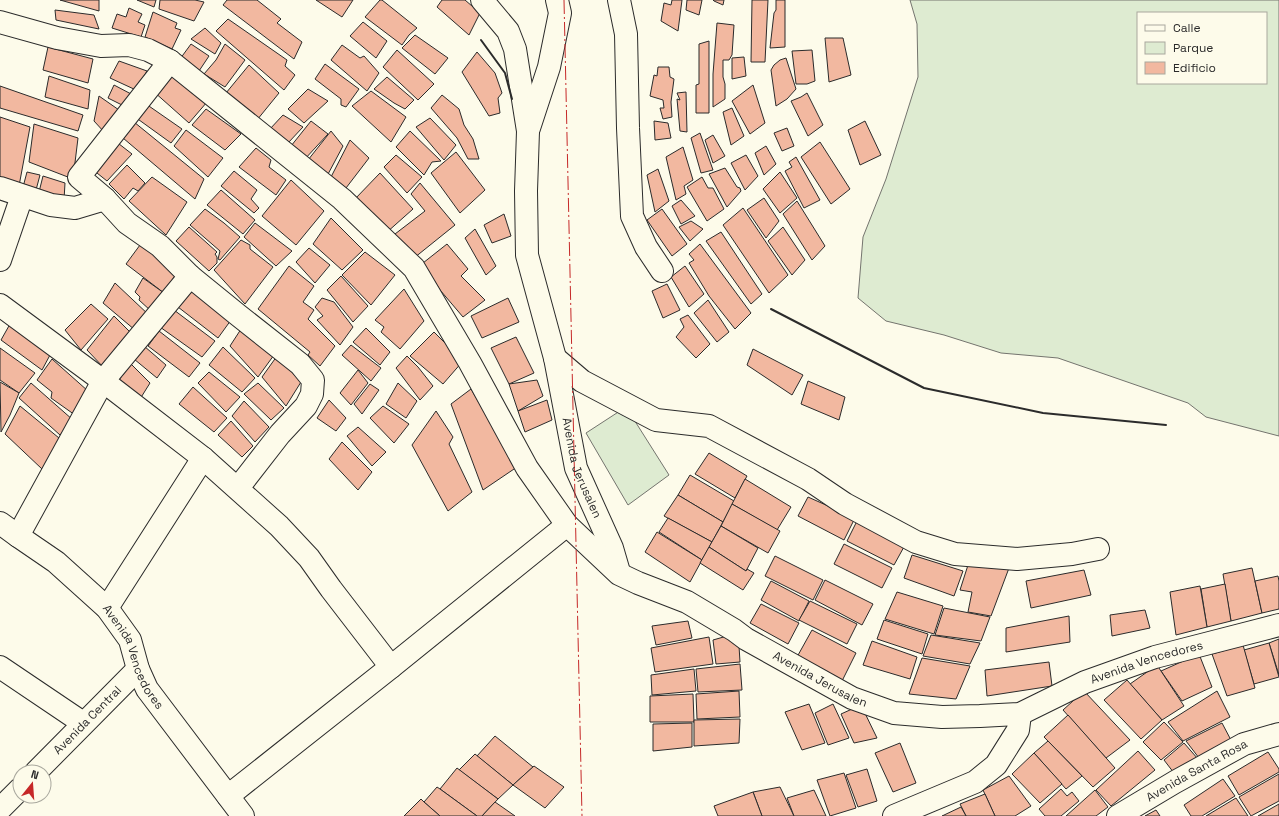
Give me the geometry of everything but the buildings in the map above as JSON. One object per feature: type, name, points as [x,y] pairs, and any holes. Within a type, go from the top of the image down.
[{"type":"street","points":[[482,0],[508,31],[515,49],[528,131]]},
{"type":"street","points":[[528,131],[550,67],[560,13],[557,0]]},
{"type":"street","points":[[618,0],[626,34],[632,216],[646,247],[662,270]]},
{"type":"street","points":[[0,22],[58,38],[101,46],[129,44],[148,50],[170,60],[342,199],[414,268],[470,363],[527,468],[567,525],[629,578]]},
{"type":"street","points":[[170,60],[79,177],[105,199],[127,223],[160,246],[190,276],[300,364],[313,380],[312,394],[306,406],[280,434],[238,488]]},
{"type":"street","name":"Avenida Jerusalen","points":[[528,131],[526,191],[527,255],[555,358],[576,468],[612,548],[629,578],[687,602],[734,630],[746,639],[852,698],[894,713],[942,717],[1020,714]]},
{"type":"street","points":[[0,188],[51,205],[75,208],[105,199]]},
{"type":"street","points":[[0,260],[22,196]]},
{"type":"street","points":[[18,536],[103,381],[190,276]]},
{"type":"street","points":[[0,305],[103,381],[203,458],[238,488],[279,526],[309,558],[391,667]]},
{"type":"street","points":[[555,358],[582,380],[656,420],[708,426],[808,479],[845,504],[916,542],[955,554],[1017,559],[1072,554],[1098,549]]},
{"type":"street","points":[[107,608],[203,458]]},
{"type":"street","name":"Avenida Vencedores","points":[[0,522],[56,562],[107,608],[130,640],[138,668],[147,689],[243,816]]},
{"type":"street","points":[[228,796],[567,525]]},
{"type":"street","name":"Avenida Vencedores","points":[[1020,714],[1080,684],[1155,657],[1279,625]]},
{"type":"street","points":[[0,667],[83,724]]},
{"type":"street","name":"Avenida Central","points":[[44,764],[138,668]]},
{"type":"street","points":[[894,816],[975,782],[996,766],[1018,730],[1020,714]]},
{"type":"street","name":"Avenida Santa Rosa","points":[[1118,816],[1175,782],[1244,744],[1279,734]]},
{"type":"street","points":[[0,809],[12,797]]},
{"type":"green space","points":[[910,0],[1279,0],[1279,436],[1206,417],[1188,403],[1058,358],[1001,353],[944,335],[886,321],[858,298],[863,237],[886,179],[918,77],[917,24]]},
{"type":"green space","points":[[626,407],[669,475],[628,505],[586,433]]},
{"type":"wall","points":[[481,40],[505,73],[512,99]]},
{"type":"wall","points":[[771,309],[924,388],[1043,413],[1166,425]]},
{"type":"power","points":[[564,0],[582,816]]}]
